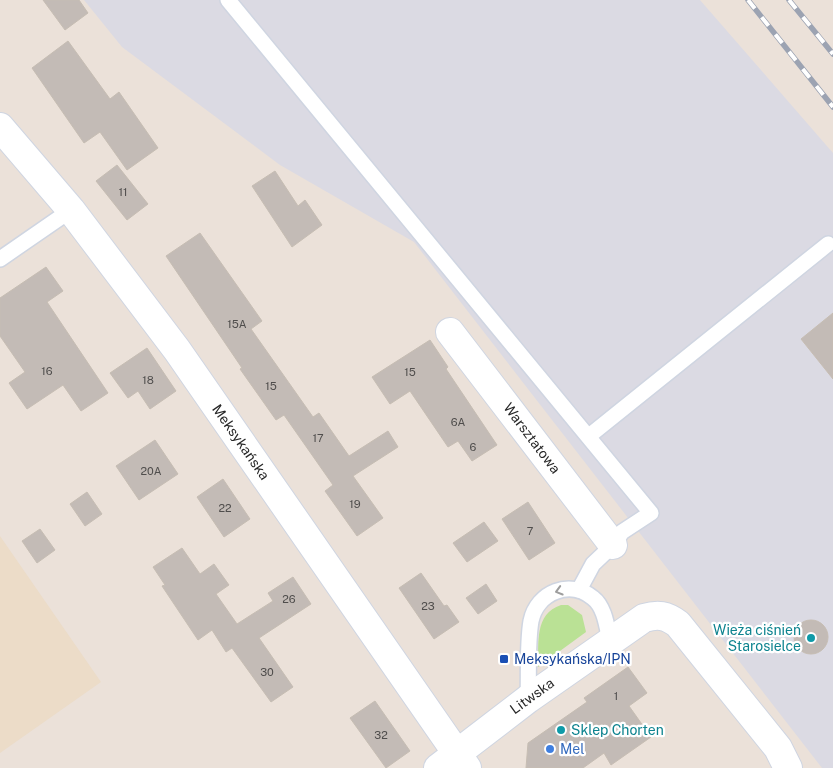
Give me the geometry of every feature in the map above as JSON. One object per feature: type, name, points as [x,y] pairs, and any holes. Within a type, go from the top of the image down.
[{"type":"street","name":"Meksykańska","points":[[0,127],[71,210],[177,350],[454,763]]},
{"type":"street","name":"Warsztatowa","points":[[450,332],[613,545]]},
{"type":"street","points":[[610,641],[644,618],[655,615],[670,618],[678,624],[778,748],[788,768]]},
{"type":"street","name":"Litwska","points":[[454,763],[528,699],[610,641]]},
{"type":"lane","points":[[228,0],[589,436],[651,514],[622,532],[613,545],[593,564],[579,590]]},
{"type":"lane","points":[[0,259],[71,210]]},
{"type":"lane","points":[[589,436],[828,244]]},
{"type":"lane","points":[[528,699],[531,620],[542,598],[561,588],[579,590],[595,599],[604,617],[610,641]]},
{"type":"shaded area","points":[[84,0],[700,0],[833,153],[833,768],[822,768],[414,242],[280,165],[122,47]]},
{"type":"shaded area","points":[[0,536],[101,682],[0,753]]},
{"type":"green space","points":[[561,605],[568,605],[582,615],[586,632],[538,667],[542,622],[552,609]]},
{"type":"building","points":[[43,0],[79,0],[88,13],[65,30]]},
{"type":"building","points":[[68,41],[110,99],[119,92],[158,148],[127,170],[100,132],[84,143],[32,68]]},
{"type":"building","points":[[117,165],[148,204],[127,220],[96,181]]},
{"type":"building","points":[[275,171],[298,206],[305,200],[322,225],[292,247],[252,186]]},
{"type":"building","points":[[200,233],[262,321],[251,329],[313,417],[319,413],[349,456],[388,431],[398,447],[353,476],[383,518],[357,536],[325,491],[333,485],[284,415],[276,420],[166,256]]},
{"type":"building","points":[[46,267],[63,291],[47,302],[108,393],[81,411],[63,385],[27,409],[9,383],[25,372],[0,336],[0,298]]},
{"type":"building","points":[[833,313],[833,379],[801,339]]},
{"type":"building","points":[[430,340],[448,367],[446,369],[497,445],[472,461],[458,441],[448,447],[410,391],[390,404],[372,377]]},
{"type":"building","points":[[147,348],[176,391],[150,409],[138,391],[128,398],[110,373]]},
{"type":"building","points":[[155,440],[178,474],[139,500],[116,466]]},
{"type":"building","points":[[223,479],[250,519],[224,537],[197,497]]},
{"type":"building","points":[[87,492],[102,514],[85,526],[70,504]]},
{"type":"building","points":[[528,502],[555,543],[529,560],[502,519]]},
{"type":"building","points":[[484,522],[498,541],[467,562],[453,543]]},
{"type":"building","points":[[40,529],[55,550],[37,563],[22,541]]},
{"type":"building","points":[[182,548],[200,574],[214,564],[229,585],[216,594],[237,624],[273,601],[268,593],[293,577],[311,604],[259,638],[293,687],[271,702],[232,648],[226,652],[212,630],[198,640],[162,586],[165,585],[153,567]]},
{"type":"building","points":[[421,573],[444,606],[447,605],[459,622],[434,639],[399,588]]},
{"type":"building","points":[[486,584],[497,601],[478,614],[466,598]]},
{"type":"building","name":"Wieża ciśnień Starosielce","points":[[811,620],[823,625],[828,637],[823,649],[811,654],[799,649],[794,637],[799,625]]},
{"type":"building","points":[[628,667],[647,693],[629,706],[651,737],[611,765],[604,753],[583,768],[526,768],[528,743],[587,702],[584,698]]},
{"type":"building","points":[[375,701],[410,751],[386,768],[350,718]]},
{"type":"railway","points":[[748,0],[833,107]]},
{"type":"railway","points":[[789,0],[833,54]]},
{"type":"place","name":"Wieża ciśnień Starosielce","points":[[811,638]]},
{"type":"place","name":"Meksykańska/IPN","points":[[504,659]]},
{"type":"place","name":"Sklep Chorten","points":[[561,730]]},
{"type":"place","name":"Mel","points":[[550,749]]}]
